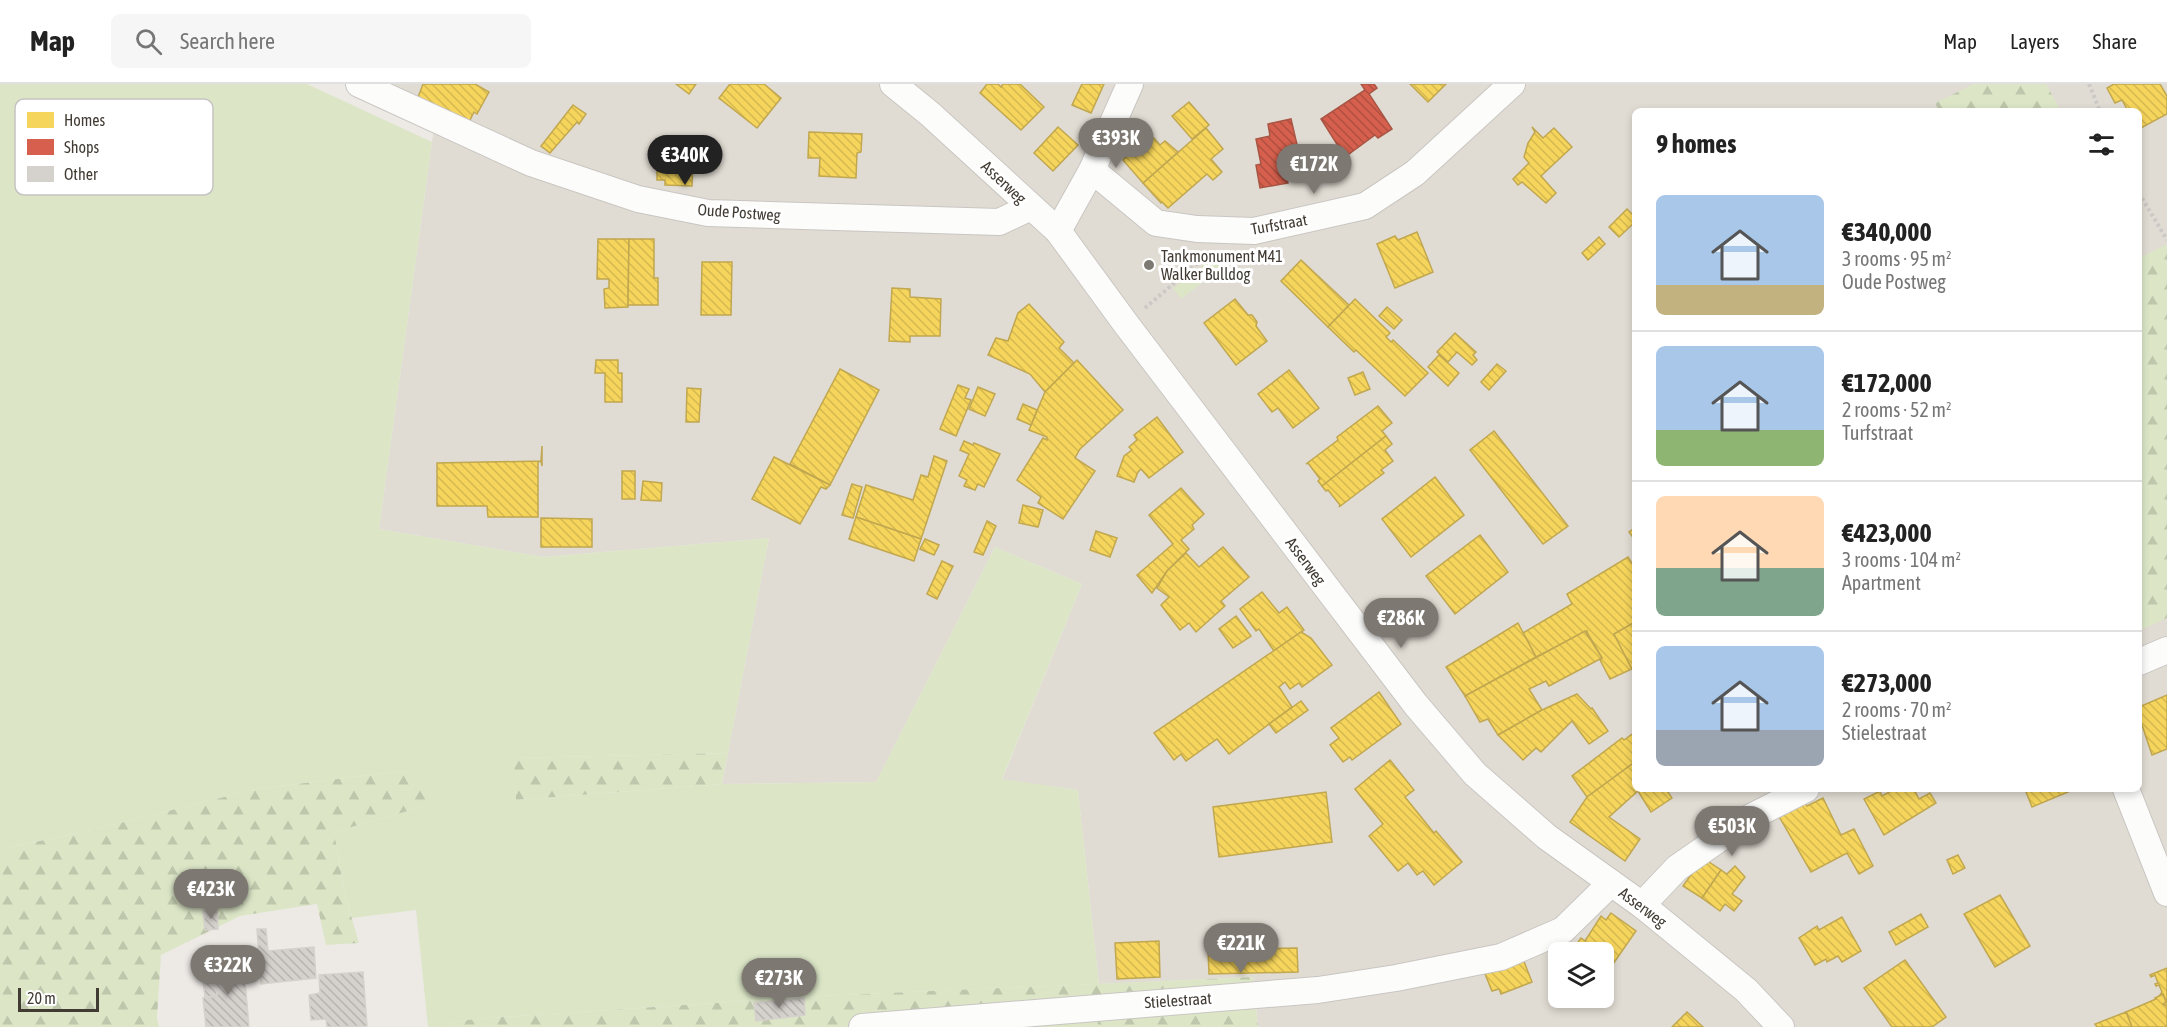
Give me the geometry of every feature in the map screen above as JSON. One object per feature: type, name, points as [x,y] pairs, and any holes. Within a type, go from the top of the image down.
[{"type":"street","name":"Oude Postweg","points":[[359,84],[531,163],[638,199],[708,213],[999,222],[1031,207]]},
{"type":"street","name":"Asserweg","points":[[893,84],[930,114],[1058,231],[1416,705],[1475,774],[1547,837],[1642,905],[1746,990],[1781,1027]]},
{"type":"street","points":[[1058,231],[1092,170],[1130,84]]},
{"type":"street","name":"Turfstraat","points":[[1092,170],[1156,223],[1197,229],[1254,231],[1365,206],[1415,173],[1512,84]]},
{"type":"street","points":[[2142,661],[2167,650]]},
{"type":"street","points":[[1642,905],[1677,868],[1749,818],[1800,792]]},
{"type":"street","points":[[2127,792],[2167,893]]},
{"type":"street","name":"Stielestraat","points":[[862,1027],[1318,990],[1396,978],[1501,957],[1563,930],[1611,883]]},
{"type":"path","points":[[2089,84],[2099,108]]},
{"type":"path","points":[[2142,199],[2167,240]]},
{"type":"path","points":[[1126,324],[1236,230]]},
{"type":"shaded area","points":[[385,84],[2167,84],[2167,1027],[1258,1027],[1253,977],[1099,984],[1078,790],[1002,780],[1082,584],[995,547],[876,782],[722,784],[769,538],[543,557],[379,529],[436,113]]},
{"type":"green space","points":[[0,84],[307,84],[432,142],[379,529],[543,557],[769,538],[728,753],[515,758],[516,800],[722,784],[876,782],[995,547],[1082,584],[1002,779],[1078,790],[1099,984],[819,996],[474,1019],[428,1027],[416,910],[352,918],[345,895],[334,832],[429,805],[403,771],[256,789],[84,832],[0,849]]},
{"type":"green space","points":[[1974,84],[2046,84],[2059,108],[1938,108],[1935,103]]},
{"type":"green space","points":[[2167,244],[2167,618],[2142,630],[2142,256]]},
{"type":"green space","points":[[1214,257],[1222,267],[1181,299],[1173,288]]},
{"type":"green space","points":[[728,753],[722,784],[516,800],[514,758]]},
{"type":"green space","points":[[403,771],[432,779],[429,805],[334,832],[345,895],[359,943],[326,945],[317,904],[240,916],[161,955],[157,1018],[159,1027],[0,1027],[0,849],[84,832],[256,789]]},
{"type":"green space","points":[[1253,977],[1258,1027],[1098,1027],[1097,1017],[967,1027],[426,1027],[474,1019],[819,996]]},
{"type":"green space","points":[[1097,1016],[1098,1027],[967,1027]]},
{"type":"building: Homes","points":[[423,84],[475,84],[489,92],[477,114],[474,112],[468,124],[417,100]]},
{"type":"building: Homes","points":[[676,84],[696,84],[689,94]]},
{"type":"building: Homes","points":[[730,84],[764,84],[781,98],[757,128],[719,98]]},
{"type":"building: Homes","points":[[987,84],[998,84],[1001,87],[1003,84],[1020,84],[1044,107],[1021,130],[980,93]]},
{"type":"building: Homes","points":[[1082,84],[1104,84],[1091,113],[1072,105]]},
{"type":"building: Homes","points":[[1410,84],[1446,84],[1428,102]]},
{"type":"building: Homes","points":[[2114,84],[2160,84],[2167,96],[2167,114],[2142,127],[2142,108],[2126,108],[2122,100],[2115,103],[2107,88]]},
{"type":"building: Homes","points":[[1189,102],[1209,125],[1192,139],[1172,116]]},
{"type":"building: Homes","points":[[573,105],[586,114],[550,153],[541,146]]},
{"type":"building: Homes","points":[[1058,127],[1078,145],[1053,171],[1034,153]]},
{"type":"building: Homes","points":[[1532,127],[1543,138],[1554,128],[1572,147],[1541,176],[1556,193],[1546,203],[1522,182],[1518,185],[1513,179],[1529,163],[1524,157],[1528,143],[1535,132]]},
{"type":"building: Homes","points":[[1206,128],[1223,149],[1211,159],[1222,172],[1213,180],[1207,174],[1168,208],[1143,183]]},
{"type":"building: Homes","points":[[809,132],[862,134],[861,152],[857,153],[856,178],[819,176],[820,158],[808,158]]},
{"type":"building: Homes","points":[[1154,138],[1160,145],[1165,141],[1178,152],[1143,183],[1123,160],[1132,150],[1138,148],[1140,150]]},
{"type":"building: Homes","points":[[666,159],[693,161],[692,186],[665,185],[665,180],[657,180],[657,161],[666,161]]},
{"type":"building: Homes","points":[[1627,209],[1632,214],[1632,225],[1619,237],[1609,227]]},
{"type":"building: Homes","points":[[1417,232],[1433,272],[1395,288],[1377,244],[1395,236],[1398,240]]},
{"type":"building: Homes","points":[[1599,237],[1605,244],[1588,260],[1582,253]]},
{"type":"building: Homes","points":[[598,239],[629,239],[628,307],[605,308],[604,289],[609,288],[609,279],[597,279]]},
{"type":"building: Homes","points":[[629,239],[654,239],[654,278],[658,278],[658,305],[628,305]]},
{"type":"building: Homes","points":[[1301,260],[1349,305],[1328,327],[1281,281]]},
{"type":"building: Homes","points":[[702,262],[732,262],[731,315],[701,315]]},
{"type":"building: Homes","points":[[892,288],[910,289],[910,297],[941,299],[940,336],[910,336],[910,342],[889,341]]},
{"type":"building: Homes","points":[[1235,299],[1248,315],[1252,315],[1257,322],[1256,326],[1267,341],[1236,365],[1204,323]]},
{"type":"building: Homes","points":[[1355,299],[1390,333],[1386,337],[1391,342],[1393,340],[1428,373],[1405,396],[1328,327]]},
{"type":"building: Homes","points":[[1029,304],[1064,342],[1059,348],[1074,363],[1045,392],[1030,374],[988,355],[996,338],[1008,341],[1018,313]]},
{"type":"building: Homes","points":[[1387,307],[1402,320],[1394,329],[1379,316]]},
{"type":"building: Homes","points":[[1455,333],[1476,352],[1473,355],[1477,360],[1472,365],[1457,352],[1448,362],[1437,352]]},
{"type":"building: Homes","points":[[1439,355],[1459,373],[1448,386],[1428,367]]},
{"type":"building: Homes","points":[[596,360],[618,360],[618,373],[622,373],[622,402],[605,402],[605,373],[595,373]]},
{"type":"building: Homes","points":[[1077,360],[1123,410],[1080,449],[1075,458],[1095,471],[1063,519],[1038,503],[1041,497],[1017,480],[1043,438],[1047,440],[1047,437],[1029,430],[1045,392]]},
{"type":"building: Homes","points":[[1497,364],[1506,371],[1489,390],[1481,382]]},
{"type":"building: Homes","points":[[840,369],[879,390],[830,485],[790,464]]},
{"type":"building: Homes","points":[[1289,370],[1319,408],[1293,428],[1278,408],[1272,412],[1258,394]]},
{"type":"building: Homes","points":[[1363,372],[1370,389],[1355,395],[1348,378]]},
{"type":"building: Homes","points":[[958,385],[969,389],[965,398],[971,400],[956,436],[940,429]]},
{"type":"building: Homes","points":[[978,387],[995,394],[985,416],[969,409]]},
{"type":"building: Homes","points":[[687,388],[701,389],[699,422],[686,422]]},
{"type":"building: Homes","points":[[1023,404],[1037,410],[1031,425],[1017,419]]},
{"type":"building: Homes","points":[[1378,406],[1392,423],[1382,431],[1386,436],[1322,486],[1318,481],[1320,479],[1308,463],[1306,464]]},
{"type":"building: Homes","points":[[1157,417],[1183,452],[1149,478],[1141,469],[1134,482],[1117,476],[1124,456],[1132,450],[1129,447],[1137,440],[1134,435]]},
{"type":"building: Homes","points":[[1494,431],[1568,526],[1543,544],[1470,450]]},
{"type":"building: Homes","points":[[1386,436],[1392,444],[1385,450],[1393,461],[1381,470],[1384,473],[1339,507],[1340,505],[1328,490],[1326,491],[1322,486]]},
{"type":"building: Homes","points":[[964,441],[1000,454],[984,487],[978,484],[975,490],[964,486],[967,480],[959,476],[969,454],[960,450]]},
{"type":"building: Homes","points":[[934,456],[947,461],[921,539],[856,517],[866,485],[913,500],[921,475],[928,477]]},
{"type":"building: Homes","points":[[774,457],[830,485],[826,489],[821,487],[800,524],[752,499]]},
{"type":"building: Homes","points":[[541,461],[538,462],[538,517],[488,517],[487,506],[437,506],[437,463]]},
{"type":"building: Homes","points":[[622,471],[635,471],[635,499],[622,499]]},
{"type":"building: Homes","points":[[1435,477],[1464,515],[1411,557],[1382,519]]},
{"type":"building: Homes","points":[[643,481],[662,483],[661,501],[641,500]]},
{"type":"building: Homes","points":[[852,484],[862,487],[853,518],[842,515]]},
{"type":"building: Homes","points":[[1181,488],[1204,514],[1192,525],[1194,529],[1181,540],[1189,549],[1167,571],[1152,593],[1137,575],[1173,544],[1149,515]]},
{"type":"building: Homes","points":[[1023,505],[1043,510],[1038,527],[1019,523]]},
{"type":"building: Homes","points":[[856,517],[921,539],[914,561],[849,539]]},
{"type":"building: Homes","points":[[541,518],[592,519],[592,547],[541,547]]},
{"type":"building: Homes","points":[[987,521],[996,526],[983,555],[974,552]]},
{"type":"building: Homes","points":[[1096,531],[1117,538],[1110,557],[1090,550]]},
{"type":"building: Homes","points":[[1480,535],[1508,572],[1455,614],[1426,576]]},
{"type":"building: Homes","points":[[925,539],[939,545],[934,555],[920,549]]},
{"type":"building: Homes","points":[[1223,547],[1249,577],[1221,601],[1225,606],[1196,632],[1189,623],[1180,630],[1161,605],[1169,597],[1157,588],[1167,571],[1186,553],[1199,567]]},
{"type":"building: Homes","points":[[1628,557],[1632,563],[1632,624],[1614,634],[1632,669],[1610,679],[1600,660],[1602,658],[1587,631],[1536,657],[1523,633],[1572,604],[1567,594]]},
{"type":"building: Homes","points":[[942,561],[953,566],[937,599],[927,594]]},
{"type":"building: Homes","points":[[1262,592],[1279,613],[1287,607],[1304,630],[1274,651],[1259,629],[1256,631],[1240,609]]},
{"type":"building: Homes","points":[[1236,616],[1251,636],[1233,648],[1219,629]]},
{"type":"building: Homes","points":[[1518,623],[1536,657],[1465,696],[1446,667]]},
{"type":"building: Homes","points":[[1632,624],[1632,669],[1614,634]]},
{"type":"building: Homes","points":[[1585,631],[1602,658],[1549,686],[1546,681],[1529,689],[1542,710],[1498,735],[1488,719],[1480,722],[1465,696]]},
{"type":"building: Homes","points":[[1301,632],[1311,638],[1332,665],[1302,687],[1299,683],[1290,689],[1285,682],[1279,687],[1292,707],[1229,754],[1217,739],[1186,761],[1181,754],[1174,760],[1154,733]]},
{"type":"building: Homes","points":[[1379,692],[1401,724],[1352,760],[1350,757],[1343,762],[1330,745],[1339,738],[1331,728]]},
{"type":"building: Homes","points":[[1577,694],[1592,708],[1608,731],[1589,744],[1572,721],[1541,752],[1536,748],[1523,760],[1498,735],[1542,710]]},
{"type":"building: Homes","points":[[2167,695],[2167,749],[2152,755],[2142,725],[2142,706]]},
{"type":"building: Homes","points":[[1301,701],[1308,710],[1276,733],[1269,724]]},
{"type":"building: Homes","points":[[1632,734],[1632,764],[1587,797],[1572,776],[1622,738],[1624,740]]},
{"type":"building: Homes","points":[[1390,760],[1414,790],[1405,797],[1434,833],[1436,831],[1462,862],[1434,885],[1423,871],[1417,875],[1408,863],[1398,871],[1369,836],[1383,824],[1355,789]]},
{"type":"building: Homes","points":[[1632,764],[1632,792],[1637,792],[1609,817],[1640,839],[1625,861],[1570,822],[1587,797]]},
{"type":"building: Homes","points":[[1326,792],[1332,842],[1219,857],[1213,807]]},
{"type":"building: Homes","points":[[1639,792],[1668,792],[1672,798],[1651,812]]},
{"type":"building: Homes","points":[[1878,792],[1882,796],[1889,792],[1916,792],[1919,799],[1930,793],[1936,803],[1884,835],[1864,799]]},
{"type":"building: Homes","points":[[2026,792],[2068,792],[2032,807]]},
{"type":"building: Homes","points":[[1823,798],[1841,835],[1854,829],[1873,866],[1859,874],[1847,853],[1811,872],[1777,813],[1802,799],[1807,806]]},
{"type":"building: Homes","points":[[1958,855],[1965,868],[1953,874],[1947,860]]},
{"type":"building: Homes","points":[[1703,858],[1721,870],[1702,898],[1683,886]]},
{"type":"building: Homes","points":[[1735,866],[1745,877],[1732,894],[1742,901],[1734,911],[1725,904],[1720,911],[1702,898],[1721,870],[1727,874]]},
{"type":"building: Homes","points":[[2000,895],[2030,946],[1995,967],[1964,914]]},
{"type":"building: Homes","points":[[1611,913],[1636,931],[1614,963],[1614,942],[1578,942],[1581,938],[1585,941],[1601,916],[1606,920]]},
{"type":"building: Homes","points":[[1921,914],[1928,927],[1896,945],[1889,932]]},
{"type":"building: Homes","points":[[1842,917],[1861,951],[1842,962],[1838,956],[1815,965],[1799,938],[1817,926],[1819,930]]},
{"type":"building: Homes","points":[[1159,941],[1160,977],[1117,979],[1115,943]]},
{"type":"building: Homes","points":[[1297,948],[1298,972],[1209,974],[1208,950]]},
{"type":"building: Homes","points":[[1523,959],[1532,982],[1501,994],[1499,989],[1492,991],[1485,974]]},
{"type":"building: Homes","points":[[1905,960],[1946,1017],[1932,1027],[1892,1027],[1864,988]]},
{"type":"building: Homes","points":[[2167,968],[2167,1006],[2163,1004],[2166,1002],[2163,994],[2160,995],[2162,992],[2159,985],[2155,984],[2158,983],[2155,975],[2151,977],[2150,975]]},
{"type":"building: Homes","points":[[2163,994],[2166,1002],[2163,1004],[2167,1006],[2167,1027],[2132,1027],[2126,1012]]},
{"type":"building: Homes","points":[[1687,1012],[1703,1027],[1672,1027]]},
{"type":"building: Homes","points":[[2126,1012],[2132,1027],[2097,1027],[2095,1024]]},
{"type":"building: Shops","points":[[1361,84],[1374,84],[1377,88],[1369,94],[1392,129],[1378,138],[1375,135],[1345,157],[1321,119],[1365,90]]},
{"type":"building: Shops","points":[[1291,119],[1298,149],[1310,146],[1315,169],[1286,177],[1288,183],[1260,188],[1256,165],[1261,164],[1256,139],[1270,136],[1268,124]]},
{"type":"building: Other","points":[[217,909],[218,929],[205,930],[203,911]]},
{"type":"building: Other","points":[[257,929],[266,929],[268,951],[314,947],[316,978],[261,984]]},
{"type":"building: Other","points":[[243,957],[249,1027],[206,1027],[203,998],[217,996],[214,970],[224,958]]},
{"type":"building: Other","points":[[214,970],[217,996],[205,997],[202,971]]},
{"type":"building: Other","points":[[363,972],[367,1026],[327,1027],[326,1019],[311,1020],[309,995],[320,993],[319,975]]},
{"type":"building: Other","points":[[804,998],[805,1015],[756,1021],[754,1003]]},
{"type":"place","name":"Tankmonument M41 Walker Bulldog","points":[[1149,265]]}]
